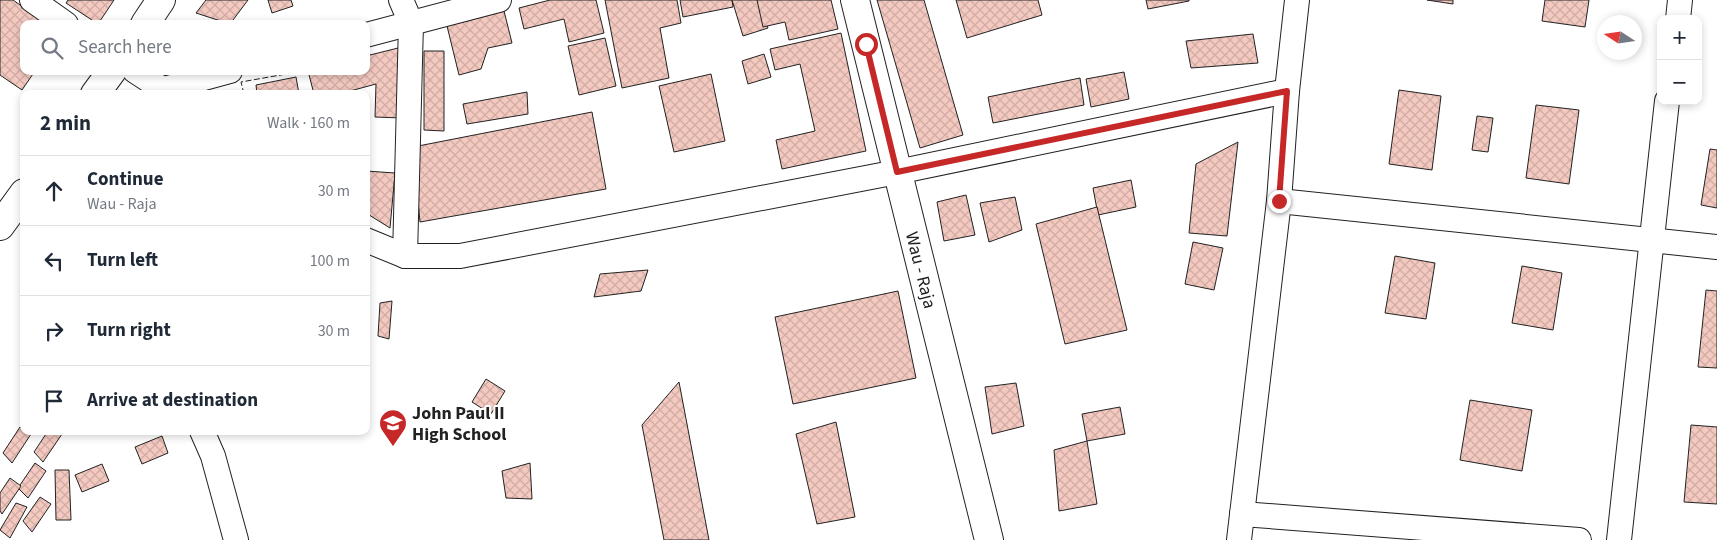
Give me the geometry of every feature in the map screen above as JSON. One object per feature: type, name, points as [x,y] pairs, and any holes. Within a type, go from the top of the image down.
[{"type":"main road","points":[[148,20],[161,0]]},
{"type":"main road","name":"Wau - Raja","points":[[855,0],[989,540]]},
{"type":"main road","points":[[98,90],[109,75]]},
{"type":"street","points":[[32,0],[60,20]]},
{"type":"street","points":[[401,0],[411,23],[405,256]]},
{"type":"street","points":[[370,34],[499,0]]},
{"type":"street","points":[[1239,540],[1279,201],[1287,91],[1297,0]]},
{"type":"street","points":[[1678,15],[1680,0]]},
{"type":"street","points":[[141,75],[165,90]]},
{"type":"street","points":[[170,90],[217,75]]},
{"type":"street","points":[[370,242],[405,256],[460,256],[897,172],[1287,91]]},
{"type":"street","points":[[1619,540],[1650,241],[1667,105]]},
{"type":"street","points":[[1279,201],[1717,247]]},
{"type":"street","points":[[204,435],[213,456],[236,540]]},
{"type":"street","points":[[1242,514],[1579,540]]},
{"type":"building","points":[[0,0],[13,0],[41,20],[20,20],[20,75],[32,75],[22,90],[0,75]]},
{"type":"building","points":[[68,0],[114,0],[101,20],[92,20],[66,3]]},
{"type":"building","points":[[206,0],[248,0],[233,20],[218,20],[196,13]]},
{"type":"building","points":[[268,0],[291,0],[293,6],[272,13]]},
{"type":"building","points":[[550,0],[596,0],[604,33],[569,42],[564,19],[524,29],[519,8]]},
{"type":"building","points":[[605,0],[677,0],[681,23],[660,28],[669,78],[622,88]]},
{"type":"building","points":[[680,0],[732,0],[733,7],[683,17]]},
{"type":"building","points":[[732,0],[759,0],[768,28],[743,36]]},
{"type":"building","points":[[757,0],[831,0],[838,29],[789,40],[785,22],[763,27]]},
{"type":"building","points":[[877,0],[924,0],[963,135],[920,148]]},
{"type":"building","points":[[956,0],[1038,0],[1042,15],[967,38]]},
{"type":"building","points":[[1146,0],[1189,0],[1189,1],[1148,9]]},
{"type":"building","points":[[1427,0],[1453,0],[1453,4]]},
{"type":"building","points":[[1545,0],[1589,0],[1585,27],[1542,21]]},
{"type":"building","points":[[504,11],[512,43],[488,48],[481,69],[459,75],[447,26]]},
{"type":"building","points":[[841,33],[866,151],[782,169],[776,140],[815,131],[800,64],[775,70],[770,49]]},
{"type":"building","points":[[1253,34],[1258,63],[1191,68],[1186,41]]},
{"type":"building","points":[[605,38],[616,86],[579,95],[568,46]]},
{"type":"building","points":[[406,46],[402,118],[375,117],[376,84],[354,90],[313,90],[309,75],[370,75],[370,55]]},
{"type":"building","points":[[424,51],[444,51],[444,131],[424,130]]},
{"type":"building","points":[[764,54],[771,77],[748,84],[742,61]]},
{"type":"building","points":[[1124,72],[1129,99],[1091,107],[1086,79]]},
{"type":"building","points":[[711,74],[725,141],[674,152],[659,86]]},
{"type":"building","points":[[296,77],[298,90],[257,90],[256,85]]},
{"type":"building","points":[[1080,78],[1084,105],[993,123],[988,97]]},
{"type":"building","points":[[1399,90],[1441,96],[1432,170],[1389,164]]},
{"type":"building","points":[[527,92],[528,114],[467,124],[463,104]]},
{"type":"building","points":[[1536,105],[1579,110],[1569,184],[1526,178]]},
{"type":"building","points":[[592,112],[606,189],[420,222],[413,147]]},
{"type":"building","points":[[1477,116],[1493,118],[1488,152],[1472,150]]},
{"type":"building","points":[[1238,142],[1227,236],[1189,233],[1196,164]]},
{"type":"building","points":[[1710,149],[1717,150],[1717,208],[1701,205]]},
{"type":"building","points":[[370,171],[395,173],[390,228],[370,216]]},
{"type":"building","points":[[1131,180],[1136,207],[1098,215],[1093,188]]},
{"type":"building","points":[[966,195],[975,235],[944,241],[937,202]]},
{"type":"building","points":[[1015,197],[1022,230],[989,242],[980,203]]},
{"type":"building","points":[[1097,207],[1127,330],[1065,344],[1036,224]]},
{"type":"building","points":[[1193,242],[1223,248],[1214,290],[1185,284]]},
{"type":"building","points":[[1395,256],[1435,263],[1426,319],[1385,313]]},
{"type":"building","points":[[1522,266],[1562,273],[1553,330],[1512,323]]},
{"type":"building","points":[[648,270],[641,291],[594,297],[600,274]]},
{"type":"building","points":[[1706,290],[1717,291],[1717,368],[1698,367]]},
{"type":"building","points":[[898,291],[916,378],[793,404],[775,317]]},
{"type":"building","points":[[392,301],[389,339],[378,336],[380,303]]},
{"type":"building","points":[[486,379],[505,391],[491,414],[472,402]]},
{"type":"building","points":[[679,382],[709,540],[664,540],[642,425]]},
{"type":"building","points":[[1016,383],[1024,426],[992,434],[985,387]]},
{"type":"building","points":[[1470,400],[1532,410],[1522,471],[1460,460]]},
{"type":"building","points":[[1120,407],[1125,434],[1087,441],[1082,414]]},
{"type":"building","points":[[836,422],[855,517],[817,524],[796,434]]},
{"type":"building","points":[[1691,425],[1717,427],[1717,504],[1684,502]]},
{"type":"building","points":[[20,427],[20,435],[30,435],[12,463],[3,453]]},
{"type":"building","points":[[45,435],[61,435],[43,462],[34,452]]},
{"type":"building","points":[[162,436],[168,453],[142,464],[135,447]]},
{"type":"building","points":[[1087,441],[1097,504],[1059,511],[1054,450]]},
{"type":"building","points":[[35,463],[46,471],[28,498],[18,488]]},
{"type":"building","points":[[530,463],[532,499],[506,498],[502,471]]},
{"type":"building","points":[[102,464],[109,481],[82,492],[75,475]]},
{"type":"building","points":[[55,470],[69,470],[71,520],[56,520]]},
{"type":"building","points":[[10,478],[21,486],[2,514],[0,511],[0,493]]},
{"type":"building","points":[[40,497],[51,504],[32,532],[23,521]]},
{"type":"building","points":[[16,503],[27,507],[10,538],[0,530]]},
{"type":"fence","points":[[243,90],[241,82],[280,75]]},
{"type":"place","name":"John Paul II High School","points":[[393,447]]},
{"type":"route","points":[[866,44],[897,172],[1287,91],[1279,201]]}]
